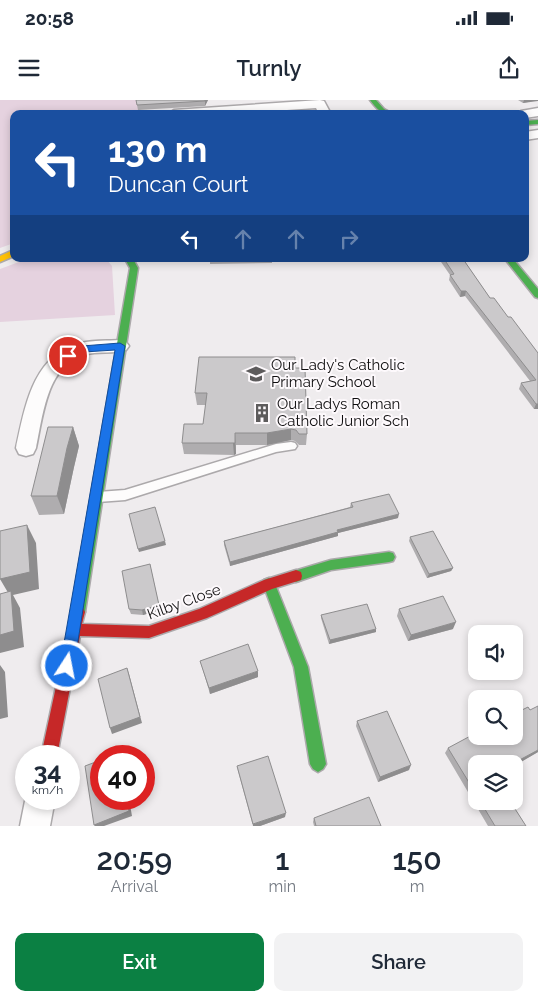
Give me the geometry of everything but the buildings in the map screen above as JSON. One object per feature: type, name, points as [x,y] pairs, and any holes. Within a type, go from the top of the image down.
[{"type":"street","points":[[372,100],[382,110]]},
{"type":"street","points":[[236,110],[320,104],[323,110]]},
{"type":"street","points":[[529,131],[538,122]]},
{"type":"street","points":[[51,745],[75,630],[134,268],[131,262]]},
{"type":"street","points":[[511,262],[538,295]]},
{"type":"street","points":[[26,448],[40,389],[55,363],[82,349],[120,346]]},
{"type":"street","name":"Kilby Close","points":[[75,630],[148,632],[202,614],[269,584],[331,564],[388,557]]},
{"type":"street","points":[[269,584],[301,667],[318,764]]},
{"type":"street","points":[[34,826],[38,810]]},
{"type":"lane","points":[[96,497],[125,495],[276,448],[290,446]]},
{"type":"shaded area","points":[[0,100],[138,100],[141,110],[10,110],[10,244],[0,248]]},
{"type":"shaded area","points":[[19,262],[109,262],[112,266],[115,315],[0,322],[0,269]]},
{"type":"traffic: fast","points":[[373,100],[382,110]]},
{"type":"traffic: fast","points":[[529,123],[538,122]]},
{"type":"traffic: fast","points":[[78,612],[134,268],[131,262]]},
{"type":"traffic: fast","points":[[511,262],[538,295]]},
{"type":"traffic: fast","points":[[296,576],[331,565],[389,557]]},
{"type":"traffic: fast","points":[[269,584],[301,667],[318,764]]},
{"type":"traffic: slow","points":[[0,259],[10,255]]},
{"type":"traffic: jam","points":[[75,630],[149,632],[202,614],[269,584],[296,576]]},
{"type":"traffic: jam","points":[[51,745],[78,612]]},
{"type":"place","name":"Our Lady's Catholic Primary School","points":[[256,374]]},
{"type":"place","name":"Our Ladys Roman Catholic Junior Sch","points":[[262,413]]},
{"type":"route","points":[[67,666],[75,630],[120,346],[82,349],[68,356]]}]
